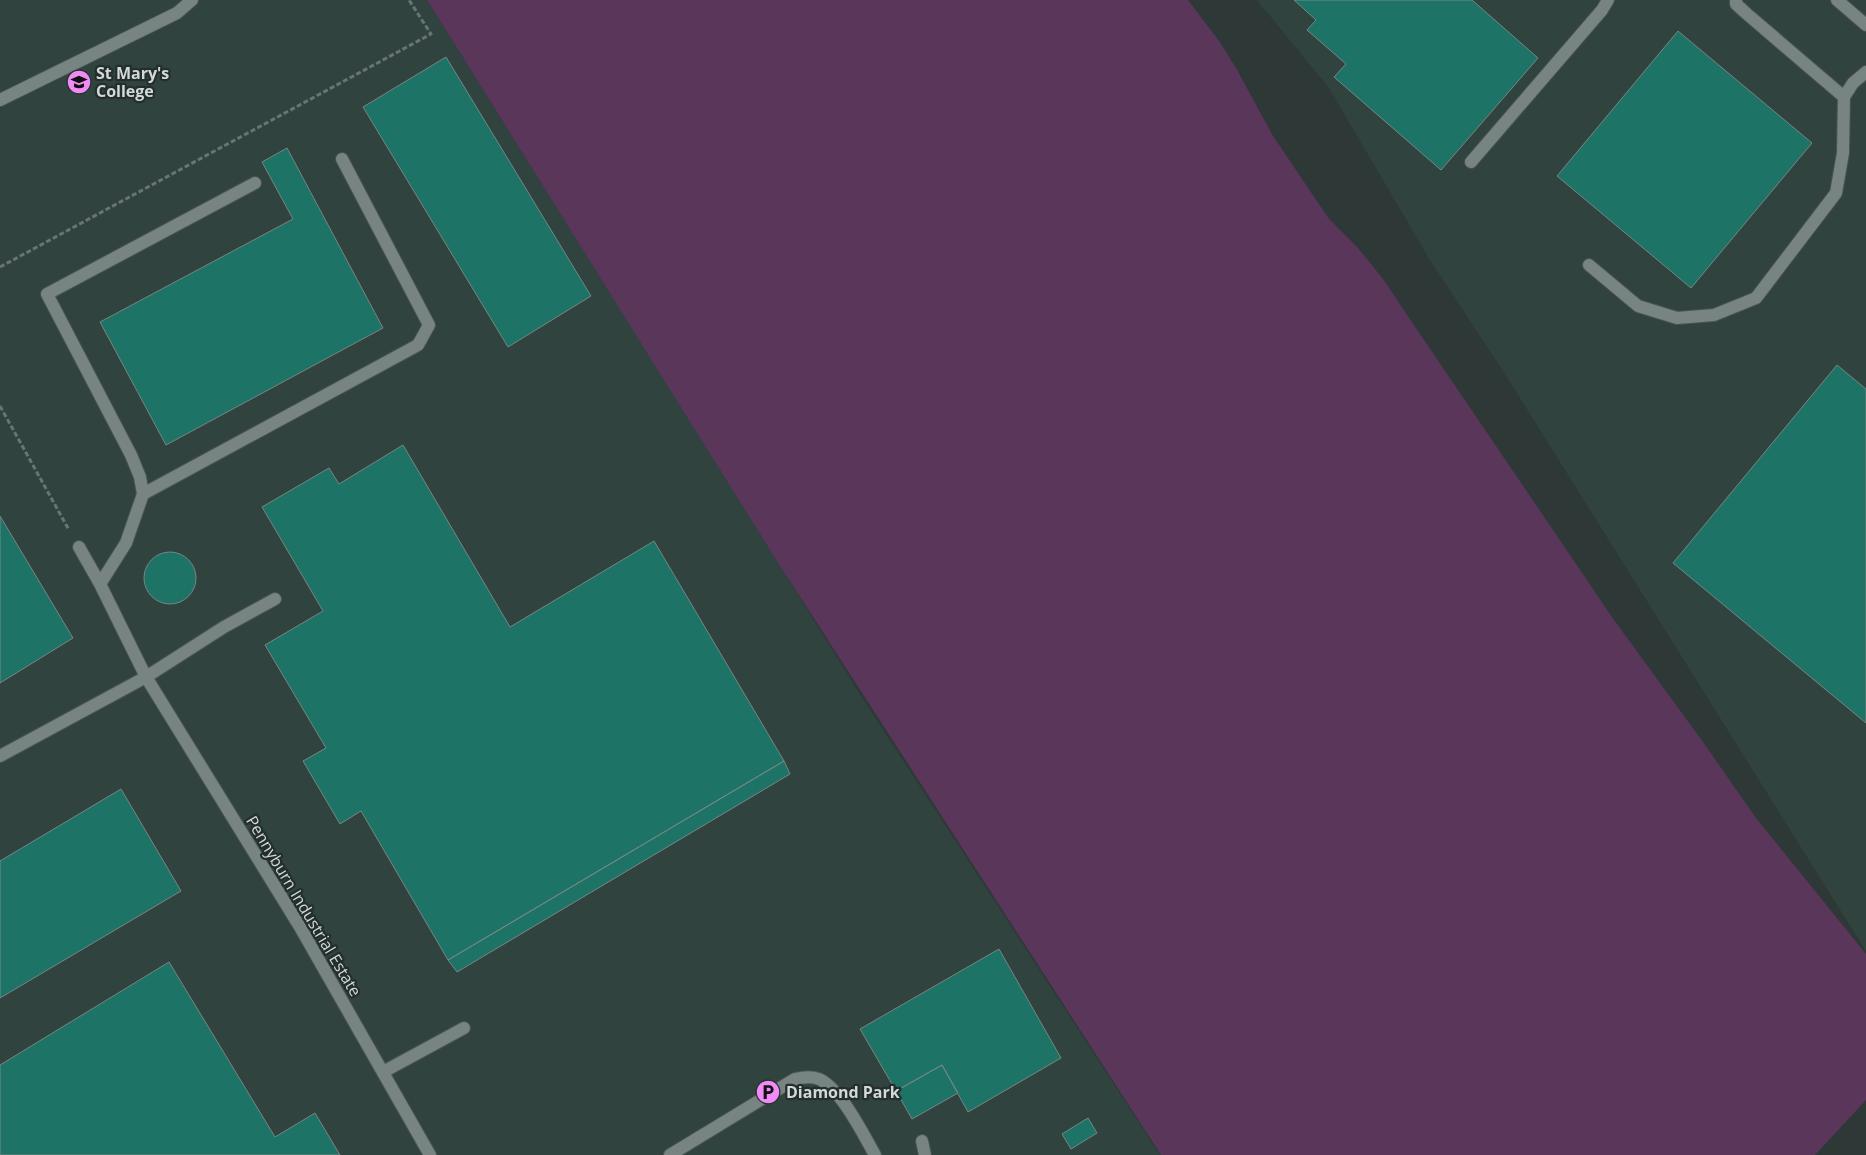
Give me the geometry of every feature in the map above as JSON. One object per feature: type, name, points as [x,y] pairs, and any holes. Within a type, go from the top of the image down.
[{"type":"street","points":[[0,100],[177,13],[192,0]]},
{"type":"street","points":[[1471,162],[1602,10],[1608,0]]},
{"type":"street","points":[[1736,0],[1736,4],[1747,14],[1844,97]]},
{"type":"street","points":[[1837,0],[1866,25]]},
{"type":"street","points":[[1589,265],[1638,306],[1677,318],[1714,315],[1756,298],[1836,193],[1844,153],[1844,97],[1854,83],[1866,72]]},
{"type":"street","points":[[143,494],[418,344],[430,325],[342,158]]},
{"type":"street","points":[[100,584],[126,543],[143,494],[140,477],[131,455],[47,294],[255,183]]},
{"type":"street","name":"Pennyburn Industrial Estate","points":[[79,547],[100,584],[146,677],[300,927],[430,1155]]},
{"type":"street","points":[[0,756],[146,677],[276,598]]},
{"type":"street","points":[[383,1072],[464,1028]]},
{"type":"street","points":[[670,1155],[795,1078],[806,1077],[817,1078],[828,1084],[846,1106],[875,1155]]},
{"type":"street","points":[[922,1141],[926,1155]]},
{"type":"path","points":[[0,267],[431,34],[410,0]]},
{"type":"path","points":[[0,406],[79,547]]},
{"type":"shaded area","points":[[0,0],[427,0],[863,699],[1160,1155],[0,1155]]},
{"type":"shaded area","points":[[427,0],[1188,0],[1219,41],[1273,136],[1329,219],[1358,248],[1383,279],[1614,620],[1756,818],[1866,954],[1866,1100],[1815,1155],[1161,1155],[780,566]]},
{"type":"shaded area","points":[[1257,0],[1866,0],[1866,951],[1503,371],[1430,260],[1329,88]]},
{"type":"building","points":[[1294,0],[1472,0],[1538,58],[1441,170],[1334,77],[1346,64],[1307,30],[1316,20]]},
{"type":"building","points":[[1678,31],[1812,143],[1691,288],[1557,176]]},
{"type":"building","points":[[446,57],[591,296],[508,347],[363,107]]},
{"type":"building","points":[[287,148],[383,328],[166,445],[100,322],[293,219],[262,162]]},
{"type":"building","points":[[1837,365],[1866,389],[1866,723],[1673,563]]},
{"type":"building","points":[[403,445],[510,627],[654,541],[784,761],[448,960],[361,811],[340,824],[303,761],[326,748],[265,645],[323,611],[262,507],[329,468],[339,484]]},
{"type":"building","points":[[0,516],[73,638],[0,683]]},
{"type":"building","points":[[170,552],[180,554],[188,560],[194,568],[196,578],[194,588],[188,596],[180,602],[170,604],[160,602],[152,596],[146,588],[144,578],[146,568],[152,560],[160,554]]},
{"type":"building","points":[[784,761],[790,774],[457,972],[448,960]]},
{"type":"building","points":[[121,789],[181,891],[0,998],[0,861]]},
{"type":"building","points":[[999,949],[1061,1058],[968,1112],[942,1065],[896,1091],[860,1029]]},
{"type":"building","points":[[169,962],[275,1137],[315,1113],[340,1155],[0,1155],[0,1065]]},
{"type":"building","points":[[942,1065],[958,1093],[912,1119],[896,1091]]},
{"type":"building","points":[[1088,1118],[1097,1133],[1071,1149],[1062,1134]]},
{"type":"place","name":"St Mary's College","points":[[79,82]]},
{"type":"place","name":"Diamond Park","points":[[768,1092]]}]
